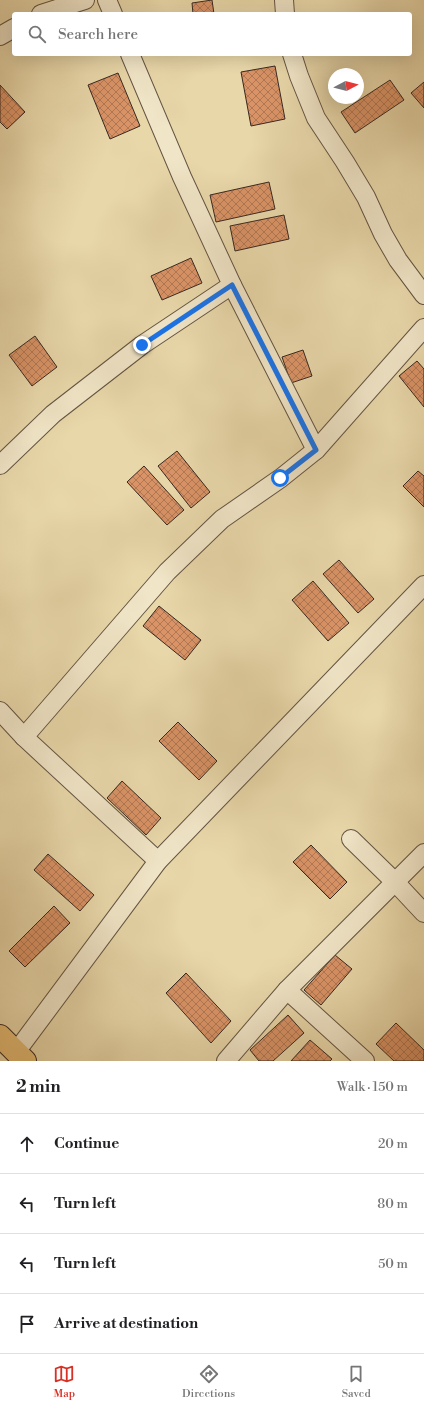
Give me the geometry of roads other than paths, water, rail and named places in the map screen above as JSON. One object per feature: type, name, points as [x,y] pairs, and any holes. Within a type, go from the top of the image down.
[{"type":"highway","points":[[0,1036],[21,1057]]},
{"type":"street","points":[[47,12],[85,0]]},
{"type":"street","points":[[107,0],[112,12]]},
{"type":"street","points":[[284,0],[285,12]]},
{"type":"street","points":[[0,36],[12,29]]},
{"type":"street","points":[[131,56],[182,177],[232,285],[316,450]]},
{"type":"street","points":[[293,56],[316,118],[366,196],[383,234],[398,260],[424,295]]},
{"type":"street","points":[[0,464],[53,414],[136,350],[232,285]]},
{"type":"street","points":[[24,737],[167,572],[222,519],[280,478],[316,450],[424,328]]},
{"type":"street","points":[[21,1057],[158,861],[424,585]]},
{"type":"street","points":[[0,711],[24,737],[158,861]]},
{"type":"street","points":[[351,838],[424,913]]},
{"type":"street","points":[[226,1061],[287,990],[424,853]]},
{"type":"street","points":[[287,990],[365,1061]]}]
